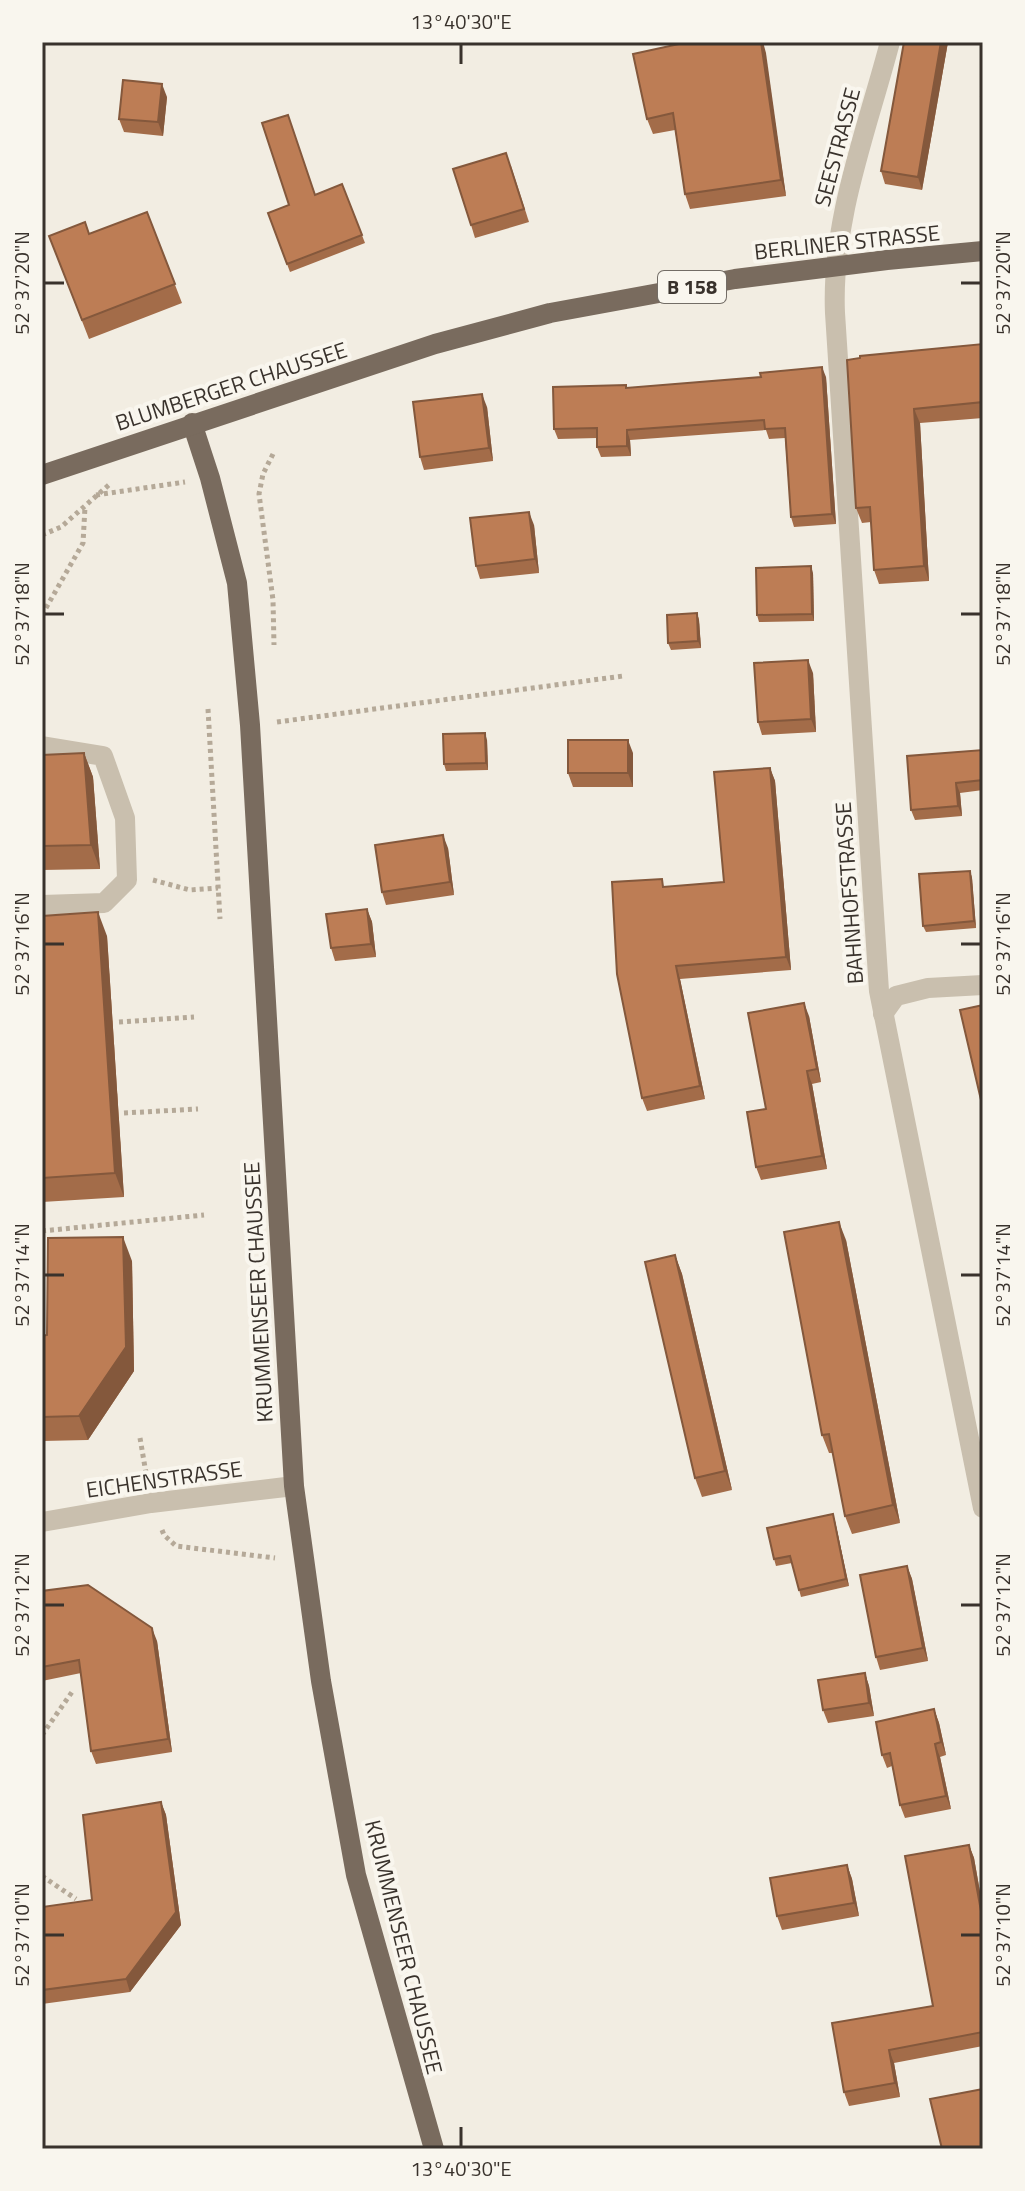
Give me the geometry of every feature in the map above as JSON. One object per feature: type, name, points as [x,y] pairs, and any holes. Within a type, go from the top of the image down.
[{"type":"main road","name":"BERLINER STRASSE","points":[[435,344],[566,310],[735,279],[983,251]]},
{"type":"main road","name":"BLUMBERGER CHAUSSEE","points":[[42,475],[435,344]]},
{"type":"main road","name":"KRUMMENSEER CHAUSSEE","points":[[192,423],[210,478],[237,583],[250,725],[294,1486],[303,1554],[321,1681],[356,1875],[434,2149]]},
{"type":"street","name":"SEESTRASSE","points":[[835,266],[841,224],[890,42]]},
{"type":"street","name":"BAHNHOFSTRASSE","points":[[835,266],[837,345],[879,991],[983,1508]]},
{"type":"street","points":[[42,746],[103,756],[125,818],[127,880],[104,903],[42,905]]},
{"type":"street","points":[[883,1014],[896,996],[928,988],[983,985]]},
{"type":"street","name":"EICHENSTRASSE","points":[[42,1522],[151,1503],[294,1486]]},
{"type":"path","points":[[273,454],[263,474],[259,494],[273,600],[274,646]]},
{"type":"path","points":[[42,535],[61,527],[95,495],[210,478]]},
{"type":"path","points":[[42,615],[83,543],[85,505]]},
{"type":"path","points":[[276,722],[623,676]]},
{"type":"path","points":[[275,707],[276,737]]},
{"type":"path","points":[[208,709],[220,919]]},
{"type":"path","points":[[127,880],[161,881],[190,890],[218,888]]},
{"type":"path","points":[[119,1022],[194,1017]]},
{"type":"path","points":[[124,1113],[198,1109]]},
{"type":"path","points":[[42,1231],[204,1215]]},
{"type":"path","points":[[140,1438],[151,1503],[164,1535],[176,1546],[263,1557],[303,1554]]},
{"type":"path","points":[[42,1735],[72,1692]]},
{"type":"path","points":[[42,1876],[76,1899]]},
{"type":"building","points":[[688,42],[761,42],[781,180],[685,194],[673,113],[647,119],[633,54]]},
{"type":"building","points":[[904,42],[941,42],[918,177],[881,171]]},
{"type":"building","points":[[123,80],[162,84],[158,122],[119,119]]},
{"type":"building","points":[[288,115],[315,195],[342,184],[362,235],[287,264],[268,213],[289,205],[262,123]]},
{"type":"building","points":[[506,153],[524,209],[471,225],[453,169]]},
{"type":"building","points":[[147,212],[175,284],[82,320],[49,236],[85,222],[89,234]]},
{"type":"building","points":[[983,344],[983,402],[914,409],[924,566],[874,570],[870,507],[856,508],[847,360],[860,356]]},
{"type":"building","points":[[822,367],[832,514],[791,517],[785,428],[765,429],[764,420],[627,430],[627,446],[597,447],[597,428],[554,429],[553,387],[626,385],[626,388],[761,377],[760,373]]},
{"type":"building","points":[[482,394],[489,448],[420,457],[413,402]]},
{"type":"building","points":[[529,512],[535,559],[476,566],[470,518]]},
{"type":"building","points":[[811,566],[812,614],[757,615],[756,568]]},
{"type":"building","points":[[697,613],[698,641],[668,643],[667,615]]},
{"type":"building","points":[[808,660],[811,719],[758,722],[754,663]]},
{"type":"building","points":[[485,733],[486,763],[444,764],[443,734]]},
{"type":"building","points":[[568,740],[628,740],[628,773],[568,773]]},
{"type":"building","points":[[983,750],[983,780],[956,783],[958,806],[911,810],[907,756]]},
{"type":"building","points":[[84,753],[91,845],[42,846],[42,755]]},
{"type":"building","points":[[770,768],[786,957],[676,966],[700,1086],[642,1098],[617,974],[612,882],[662,879],[663,887],[724,882],[714,772]]},
{"type":"building","points":[[443,835],[450,882],[382,892],[375,845]]},
{"type":"building","points":[[970,871],[974,921],[923,926],[919,874]]},
{"type":"building","points":[[367,909],[371,944],[331,948],[326,914]]},
{"type":"building","points":[[98,912],[115,1173],[42,1178],[42,916]]},
{"type":"building","points":[[804,1003],[817,1069],[807,1071],[822,1156],[756,1167],[747,1112],[766,1109],[748,1013]]},
{"type":"building","points":[[983,1005],[983,1100],[981,1100],[960,1010]]},
{"type":"building","points":[[839,1222],[893,1505],[845,1516],[829,1434],[822,1435],[784,1232]]},
{"type":"building","points":[[123,1237],[126,1347],[79,1416],[42,1417],[42,1336],[47,1335],[48,1238]]},
{"type":"building","points":[[675,1255],[725,1471],[695,1478],[645,1262]]},
{"type":"building","points":[[833,1514],[846,1579],[799,1590],[790,1556],[774,1559],[767,1528]]},
{"type":"building","points":[[907,1566],[923,1648],[876,1657],[860,1575]]},
{"type":"building","points":[[88,1585],[152,1628],[168,1739],[91,1751],[79,1660],[42,1667],[42,1591]]},
{"type":"building","points":[[865,1673],[869,1703],[823,1710],[818,1680]]},
{"type":"building","points":[[934,1709],[941,1742],[935,1744],[946,1796],[900,1805],[890,1753],[882,1755],[876,1722]]},
{"type":"building","points":[[161,1802],[176,1912],[126,1979],[42,1990],[42,1907],[92,1900],[83,1815]]},
{"type":"building","points":[[969,1845],[983,1922],[983,2032],[889,2050],[895,2083],[844,2092],[832,2023],[933,2006],[905,1856]]},
{"type":"building","points":[[847,1865],[854,1903],[777,1916],[770,1878]]},
{"type":"building","points":[[983,2089],[983,2149],[942,2149],[930,2099]]}]
